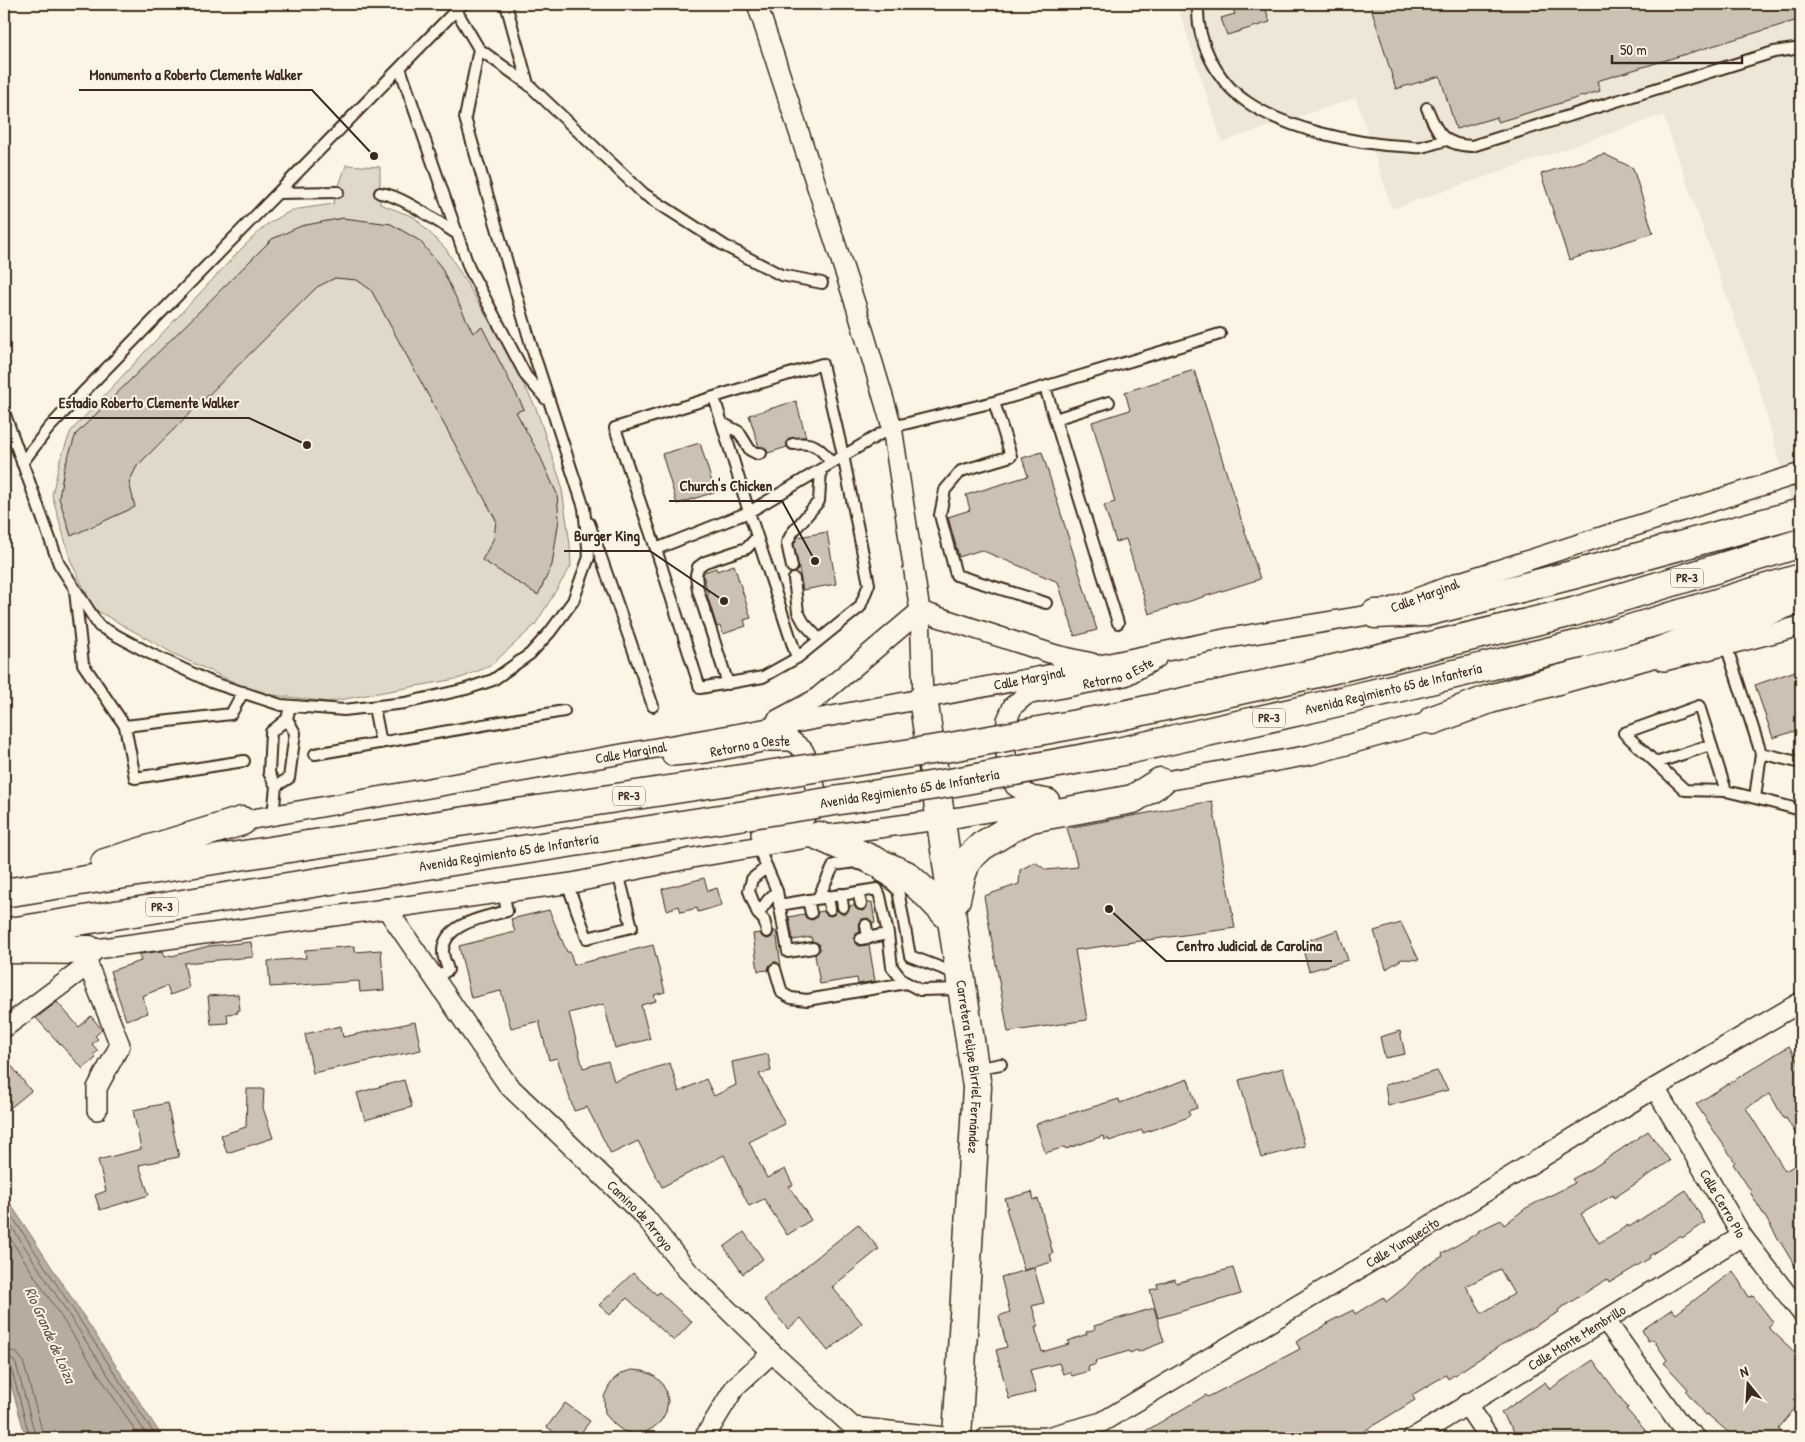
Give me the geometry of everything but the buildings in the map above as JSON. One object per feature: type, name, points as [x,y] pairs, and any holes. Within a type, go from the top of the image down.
[{"type":"main road","points":[[1375,614],[1426,612],[1576,574],[1801,513]]},
{"type":"main road","name":"PR-3","points":[[4,893],[951,747],[1092,722],[1313,674],[1573,612],[1801,543]]},
{"type":"main road","name":"Avenida Regimiento 65 de Infantería","points":[[4,933],[945,784],[1118,752],[1318,707],[1580,644],[1801,578]]},
{"type":"main road","points":[[1433,720],[1490,699],[1654,653],[1758,616],[1801,598]]},
{"type":"main road","name":"Carretera Felipe Birriel Fernández","points":[[923,698],[949,878],[952,920],[977,1088],[956,1438]]},
{"type":"main road","points":[[952,920],[961,876],[968,860],[982,846],[1031,818],[1133,799],[1160,782]]},
{"type":"main road","points":[[58,885],[100,865],[242,822]]},
{"type":"main road","points":[[819,836],[906,875],[952,920]]},
{"type":"main road","points":[[4,945],[12,949],[88,958]]},
{"type":"street","points":[[757,4],[856,306],[892,427],[920,611],[923,698]]},
{"type":"street","name":"Calle Marginal","points":[[242,822],[758,730],[1238,637],[1375,614],[1469,579],[1801,473]]},
{"type":"street","points":[[920,611],[1056,655],[1100,665]]},
{"type":"street","points":[[758,730],[816,699],[920,611]]},
{"type":"street","points":[[4,1028],[88,958],[386,908],[567,883],[758,846],[960,817],[1310,755],[1433,720],[1801,626]]},
{"type":"street","name":"Retorno a Este","points":[[1054,801],[1031,796],[1015,786],[1008,767],[1005,748],[1007,720],[1013,706],[1026,695],[1125,676],[1170,651]]},
{"type":"street","name":"Retorno a Oeste","points":[[621,754],[668,756],[706,753],[768,741],[792,742],[803,750],[809,762],[817,796],[803,820],[784,829],[739,839],[692,858]]},
{"type":"street","name":"Camino de Arroyo","points":[[386,908],[508,1085],[645,1217],[687,1270],[772,1353],[853,1427],[956,1438]]},
{"type":"street","points":[[88,958],[120,1046],[98,1088],[97,1110]]},
{"type":"street","name":"Calle Yunquecito","points":[[986,1438],[1047,1437],[1102,1422],[1382,1255],[1655,1088],[1800,1006]]},
{"type":"street","name":"Calle Cerro Pío","points":[[1655,1088],[1742,1236],[1801,1312]]},
{"type":"street","name":"Calle Monte Membrillo","points":[[1413,1438],[1742,1236]]},
{"type":"street","points":[[1606,1321],[1679,1423],[1696,1438]]},
{"type":"street","points":[[704,1438],[734,1387],[772,1353]]},
{"type":"street","points":[[1466,1404],[1489,1438]]},
{"type":"lane","points":[[506,4],[528,84]]},
{"type":"lane","points":[[1198,4],[1198,20],[1208,55],[1226,82],[1246,101],[1273,116],[1303,128],[1353,140],[1389,146],[1421,147],[1447,140]]},
{"type":"lane","points":[[22,463],[55,422],[400,68],[457,6],[480,49],[528,84],[644,194],[725,246],[781,275],[822,283]]},
{"type":"lane","points":[[1427,108],[1435,129],[1447,140],[1456,145],[1472,146],[1774,52],[1801,48]]},
{"type":"lane","points":[[480,49],[465,118],[532,348],[584,508],[653,706]]},
{"type":"lane","points":[[400,68],[468,268],[526,376],[550,404]]},
{"type":"lane","points":[[278,193],[338,192]]},
{"type":"lane","points":[[380,193],[387,193],[425,213],[457,234]]},
{"type":"lane","points":[[656,548],[749,512],[892,427],[994,402],[1220,334]]},
{"type":"lane","points":[[822,364],[843,455],[869,584],[860,607],[797,658],[763,677],[700,688],[656,548],[615,428],[714,397],[822,364]]},
{"type":"lane","points":[[1045,387],[1118,623]]},
{"type":"lane","points":[[714,397],[797,658]]},
{"type":"lane","points":[[994,402],[1011,456],[961,471],[945,490],[940,515],[956,575],[1046,604]]},
{"type":"lane","points":[[1055,419],[1109,402]]},
{"type":"lane","points":[[4,412],[60,564],[99,626],[149,653],[211,682],[290,706],[344,710],[374,707],[405,703],[466,689],[493,680],[530,654],[550,632],[573,601],[589,557],[584,508]]},
{"type":"lane","points":[[722,423],[739,432],[750,450],[758,454],[761,453]]},
{"type":"lane","points":[[793,444],[806,443],[822,449],[831,463]]},
{"type":"lane","points":[[792,567],[787,543],[792,533],[819,501],[821,469]]},
{"type":"lane","points":[[728,684],[698,590],[696,575],[698,567],[705,562],[747,548],[757,537]]},
{"type":"lane","points":[[794,579],[798,612],[804,623],[819,639]]},
{"type":"lane","points":[[74,587],[83,664],[125,726],[135,778],[244,761]]},
{"type":"lane","points":[[1726,645],[1761,753],[1755,798]]},
{"type":"lane","points":[[125,726],[231,714],[243,692]]},
{"type":"lane","points":[[273,816],[276,786],[269,773],[271,732],[287,719],[290,706]]},
{"type":"lane","points":[[1726,791],[1699,706],[1624,732],[1685,790],[1726,791],[1801,810]]},
{"type":"lane","points":[[374,707],[380,743]]},
{"type":"lane","points":[[315,754],[564,711]]},
{"type":"lane","points":[[276,786],[288,778],[290,769],[295,733],[287,719]]},
{"type":"lane","points":[[1656,763],[1710,745]]},
{"type":"lane","points":[[1761,753],[1801,763]]},
{"type":"lane","points":[[758,846],[777,891],[788,952],[813,948]]},
{"type":"lane","points":[[811,913],[834,865],[855,862],[887,880],[898,890],[910,956],[961,982]]},
{"type":"lane","points":[[767,867],[752,879],[749,891],[758,914],[764,920],[767,932]]},
{"type":"lane","points":[[567,883],[587,938],[632,927],[618,873]]},
{"type":"lane","points":[[780,905],[877,889],[888,934],[892,967],[906,983],[920,990],[961,982]]},
{"type":"lane","points":[[758,914],[777,891]]},
{"type":"lane","points":[[435,979],[448,970],[443,953],[445,941],[455,929],[469,922],[507,912],[503,892]]},
{"type":"lane","points":[[858,892],[861,904]]},
{"type":"lane","points":[[841,894],[843,907]]},
{"type":"lane","points":[[818,898],[830,909]]},
{"type":"lane","points":[[866,925],[865,939],[888,934]]},
{"type":"lane","points":[[774,969],[782,993],[791,998],[807,1000],[906,983]]},
{"type":"lane","points":[[974,1069],[1001,1064]]},
{"type":"shaded area","points":[[1177,4],[1801,4],[1801,500],[1791,504],[1760,391],[1663,115],[1392,209],[1356,98],[1222,142]]},
{"type":"shaded area","points":[[346,165],[380,167],[380,204],[414,217],[446,249],[496,332],[536,408],[561,483],[570,544],[571,566],[535,625],[490,666],[461,678],[328,702],[257,693],[176,655],[94,609],[71,562],[52,495],[60,460],[71,431],[242,248],[266,225],[292,210],[333,204]]},
{"type":"water","name":"Río Grande de Loíza","points":[[4,1195],[163,1438],[26,1438],[4,1360]]},
{"type":"place","name":"Monumento a Roberto Clemente Walker","points":[[374,156]]},
{"type":"place","name":"Estadio Roberto Clemente Walker","points":[[307,445]]},
{"type":"place","name":"Church's Chicken","points":[[815,561]]},
{"type":"place","name":"Burger King","points":[[724,601]]},
{"type":"place","name":"Centro Judicial de Carolina","points":[[1109,909]]}]
